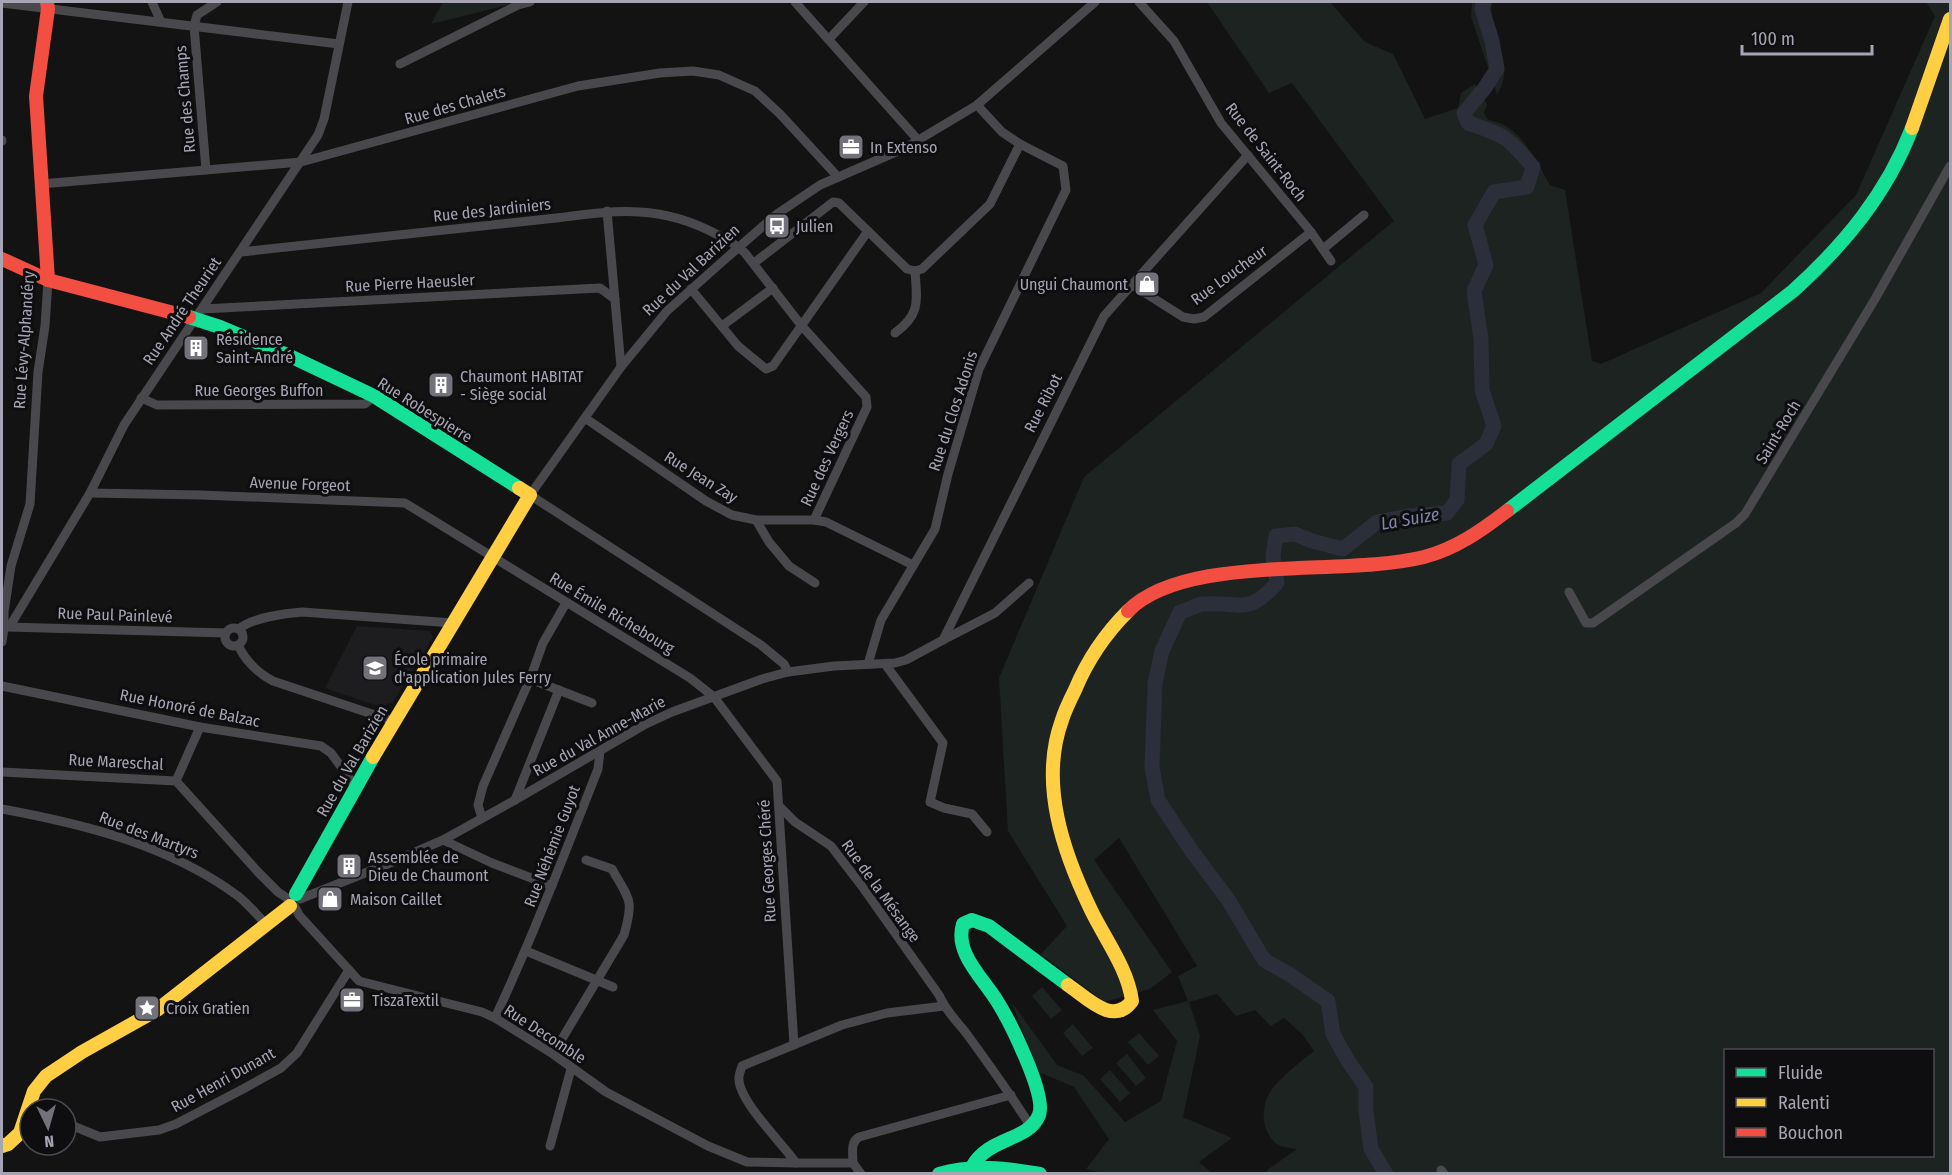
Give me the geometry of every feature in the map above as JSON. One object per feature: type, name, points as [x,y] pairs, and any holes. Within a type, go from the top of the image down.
[{"type":"main road","name":"Rue Lévy-Alphandéry","points":[[47,5],[36,96],[48,280]]},
{"type":"main road","points":[[972,1167],[975,1158],[986,1149],[1031,1127],[1040,1111],[1040,1096],[1002,1008],[969,959],[962,944],[961,929],[967,921],[983,923],[1100,1008],[1115,1013],[1129,1007],[1132,1001],[1130,985],[1076,880],[1063,846],[1057,824],[1051,775],[1054,742],[1067,701],[1094,653],[1137,600],[1161,588],[1180,582],[1275,571],[1388,563],[1423,557],[1449,548],[1477,534],[1815,272],[1864,217],[1891,175],[1950,20]]},
{"type":"main road","name":"Rue Robespierre","points":[[2,259],[48,280],[199,314],[220,327],[292,357],[374,396],[531,495]]},
{"type":"main road","name":"Rue du Val Barizien","points":[[34,1097],[34,1091],[46,1076],[82,1052],[157,1010],[267,925],[294,901],[355,786],[531,495]]},
{"type":"main road","name":"Rue du Val Barizien","points":[[2,1146],[18,1135]]},
{"type":"main road","points":[[939,1173],[972,1167],[1001,1167],[1040,1173]]},
{"type":"street","points":[[152,2],[161,22]]},
{"type":"street","points":[[194,26],[197,15],[217,2]]},
{"type":"street","name":"Rue André Theuriet","points":[[5,627],[90,494],[124,425],[141,398],[318,135],[324,119],[348,2]]},
{"type":"street","points":[[400,64],[518,5],[530,2]]},
{"type":"street","points":[[795,2],[918,140]]},
{"type":"street","points":[[829,39],[864,2]]},
{"type":"street","name":"Rue du Val Barizien","points":[[531,495],[621,367],[667,311],[739,247],[777,214],[820,185],[905,148],[977,105],[1095,2]]},
{"type":"street","name":"Rue de Saint-Roch","points":[[1139,2],[1174,41],[1221,123],[1311,232],[1331,261]]},
{"type":"street","points":[[2,3],[47,5],[339,44]]},
{"type":"street","name":"Rue des Champs","points":[[194,26],[206,170]]},
{"type":"street","name":"Rue des Chalets","points":[[41,184],[301,162],[579,86],[660,72],[693,71],[719,75],[755,90],[838,177]]},
{"type":"street","name":"Rue du Clos Adonis","points":[[868,664],[881,620],[935,529],[948,474],[979,369],[1066,190],[1063,166],[1002,132],[977,105]]},
{"type":"street","points":[[754,263],[833,202],[839,203],[907,269],[915,271],[922,269],[990,204],[1020,144]]},
{"type":"street","name":"Rue Ribot","points":[[943,640],[1104,316],[1248,155]]},
{"type":"street","name":"Saint-Roch","points":[[1569,592],[1586,623],[1593,623],[1736,523],[1745,514],[1875,299],[1950,166]]},
{"type":"street","points":[[607,211],[621,367]]},
{"type":"street","name":"Rue des Jardiniers","points":[[241,252],[607,211],[660,213],[695,222],[739,247]]},
{"type":"street","points":[[1323,249],[1364,215]]},
{"type":"street","points":[[691,289],[738,346],[766,369],[773,366],[868,231]]},
{"type":"street","name":"Rue Loucheur","points":[[1131,284],[1183,317],[1194,319],[1204,317],[1311,232]]},
{"type":"street","name":"Rue des Vergers","points":[[739,247],[801,325],[866,397],[867,407],[814,520]]},
{"type":"street","points":[[896,333],[907,324],[915,312],[915,271]]},
{"type":"street","name":"Rue Lévy-Alphandéry","points":[[2,642],[11,566],[30,504],[38,372],[45,326],[48,280]]},
{"type":"street","name":"Rue Pierre Haeusler","points":[[199,314],[600,288],[615,299]]},
{"type":"street","points":[[722,326],[773,288]]},
{"type":"street","name":"Rue Georges Buffon","points":[[141,398],[157,405],[294,406],[365,404],[374,396]]},
{"type":"street","name":"Rue Jean Zay","points":[[585,418],[706,501],[732,515],[756,520],[826,522],[913,566]]},
{"type":"street","name":"Avenue Forgeot","points":[[90,494],[201,495],[405,503],[493,557]]},
{"type":"street","name":"Rue Robespierre","points":[[531,495],[761,645],[784,664],[788,672]]},
{"type":"street","points":[[756,520],[769,542],[789,566],[815,582]]},
{"type":"street","name":"Rue Émile Richebourg","points":[[493,557],[690,678],[714,697]]},
{"type":"street","points":[[987,832],[972,814],[944,808],[930,802],[943,743],[885,664],[906,660],[995,613],[1029,583]]},
{"type":"street","points":[[482,818],[478,806],[483,786],[530,679],[543,643],[567,603]]},
{"type":"street","points":[[239,629],[243,636],[241,643],[230,645],[225,638],[226,633],[232,628],[239,629],[255,622],[302,612],[453,624]]},
{"type":"street","name":"Rue Paul Painlevé","points":[[5,627],[226,633]]},
{"type":"street","points":[[238,645],[245,657],[266,678],[393,721]]},
{"type":"street","name":"Rue du Val Anne-Marie","points":[[294,901],[443,840],[644,725],[762,679],[788,672],[834,666],[885,664]]},
{"type":"street","points":[[530,679],[592,703]]},
{"type":"street","name":"Rue Honoré de Balzac","points":[[2,686],[200,728],[321,746],[331,753],[355,786]]},
{"type":"street","points":[[515,800],[559,690]]},
{"type":"street","name":"Rue Georges Chéré","points":[[714,697],[777,781],[794,1045]]},
{"type":"street","points":[[176,781],[200,728]]},
{"type":"street","name":"Rue Néhémie Guyot","points":[[495,1018],[526,951],[552,886],[598,769],[600,751]]},
{"type":"street","name":"Rue Mareschal","points":[[2,772],[176,781],[258,872],[278,892],[294,901]]},
{"type":"street","name":"Rue de la Mésange","points":[[780,807],[795,822],[831,846],[939,995],[944,1006]]},
{"type":"street","name":"Rue des Martyrs","points":[[2,809],[110,832],[194,867],[239,897],[267,925]]},
{"type":"street","points":[[443,840],[492,863],[552,886]]},
{"type":"street","points":[[553,1054],[624,935],[631,902],[612,869],[585,860]]},
{"type":"street","name":"Rue Decomble","points":[[294,901],[299,915],[359,981],[482,1012],[495,1018],[553,1054],[606,1092],[731,1156],[755,1163],[853,1163]]},
{"type":"street","points":[[526,951],[613,987]]},
{"type":"street","name":"Rue Henri Dunant","points":[[78,1128],[100,1137],[159,1130],[176,1124],[281,1068],[297,1053],[349,970]]},
{"type":"street","points":[[796,1162],[752,1111],[738,1081],[742,1066],[842,1025],[887,1013],[944,1006],[968,1035],[1031,1127]]},
{"type":"street","points":[[550,1146],[571,1069]]},
{"type":"street","points":[[861,1173],[853,1163],[853,1144],[859,1137],[1011,1095]]},
{"type":"shaded area","points":[[443,2],[519,2],[431,24]]},
{"type":"shaded area","points":[[1207,2],[1330,2],[1365,42],[1393,54],[1425,119],[1458,108],[1461,93],[1475,84],[1487,104],[1484,113],[1488,120],[1502,124],[1518,135],[1550,185],[1565,190],[1592,361],[1601,364],[1761,293],[1856,195],[1935,16],[1926,2],[1950,2],[1950,1173],[1268,1173],[1267,1170],[1297,1149],[1281,1146],[1269,1135],[1264,1122],[1266,1100],[1277,1083],[1314,1051],[1302,1034],[1284,1018],[1271,1026],[1255,1010],[1236,1016],[1217,994],[1189,1002],[1200,1036],[1183,1117],[1232,1138],[1199,1162],[1212,1173],[1106,1174],[1086,1169],[1109,1139],[1074,1087],[1039,1072],[1011,1001],[1057,1065],[1084,1076],[1125,1122],[1161,1101],[1177,1041],[1153,1010],[1188,1001],[1178,976],[1197,966],[1119,838],[1094,860],[1172,972],[1150,989],[1104,1002],[1041,954],[1067,926],[1008,831],[999,678],[1084,477],[1394,221],[1292,83],[1269,93]]},
{"type":"shaded area","points":[[1472,2],[1492,2],[1494,26],[1504,72],[1503,83],[1497,94],[1471,17]]},
{"type":"shaded area","name":"École primaire d'application Jules Ferry","points":[[357,626],[430,631],[433,637],[392,704],[381,707],[325,688]]},
{"type":"shaded area","points":[[1042,987],[1062,1010],[1051,1019],[1032,996]]},
{"type":"shaded area","points":[[1073,1024],[1093,1048],[1082,1056],[1063,1033]]},
{"type":"shaded area","points":[[1139,1033],[1159,1056],[1148,1065],[1128,1042]]},
{"type":"shaded area","points":[[1127,1054],[1146,1078],[1136,1086],[1116,1063]]},
{"type":"shaded area","points":[[1110,1070],[1130,1093],[1120,1102],[1100,1079]]},
{"type":"waterway","name":"La Suize","points":[[1386,1174],[1371,1149],[1366,1111],[1366,1087],[1333,1034],[1328,1001],[1264,960],[1229,901],[1158,800],[1152,767],[1155,683],[1162,651],[1180,612],[1203,604],[1250,604],[1266,594],[1277,583],[1273,555],[1276,536],[1295,534],[1343,549],[1377,522],[1409,516],[1447,513],[1457,500],[1459,464],[1486,444],[1494,426],[1482,390],[1481,339],[1474,291],[1486,265],[1475,225],[1494,192],[1527,187],[1533,167],[1512,143],[1490,131],[1468,123],[1464,113],[1497,69],[1492,41],[1482,9],[1484,2]]},
{"type":"traffic: fast","points":[[1507,511],[1793,291],[1830,255],[1863,216],[1890,174],[1912,128]]},
{"type":"traffic: fast","points":[[189,317],[220,327],[292,357],[374,396],[519,488]]},
{"type":"traffic: fast","points":[[296,894],[373,757]]},
{"type":"traffic: fast","points":[[972,1167],[988,1150],[1034,1124],[1039,1115],[1040,1105],[1038,1091],[1026,1058],[1010,1024],[966,955],[961,935],[963,924],[972,920],[989,926],[1068,985]]},
{"type":"traffic: fast","points":[[939,1174],[964,1169],[990,1168],[1040,1174]]},
{"type":"traffic: slow","points":[[1912,128],[1950,19]]},
{"type":"traffic: slow","points":[[373,757],[530,495],[519,488]]},
{"type":"traffic: slow","points":[[1068,985],[1108,1011],[1125,1008],[1132,1001],[1126,977],[1091,910],[1071,865],[1057,817],[1053,768],[1055,744],[1062,720],[1080,679],[1098,648],[1128,611]]},
{"type":"traffic: slow","points":[[2,1146],[8,1144],[20,1133],[34,1091],[46,1076],[82,1052],[157,1010],[290,906]]},
{"type":"traffic: jam","points":[[47,2],[48,9],[36,96],[48,280]]},
{"type":"traffic: jam","points":[[2,259],[48,280],[189,317]]},
{"type":"traffic: jam","points":[[1128,611],[1154,593],[1187,581],[1226,574],[1391,563],[1424,557],[1467,538],[1507,511]]},
{"type":"place","name":"In Extenso","points":[[851,147]]},
{"type":"place","name":"Julien","points":[[777,226]]},
{"type":"place","name":"Ungui Chaumont","points":[[1147,284]]},
{"type":"place","name":"Résidence Saint-André","points":[[196,348]]},
{"type":"place","name":"Chaumont HABITAT - Siège social","points":[[441,385]]},
{"type":"place","name":"École primaire d'application Jules Ferry","points":[[375,668]]},
{"type":"place","name":"Assemblée de Dieu de Chaumont","points":[[349,866]]},
{"type":"place","name":"Maison Caillet","points":[[330,899]]},
{"type":"place","name":"TiszaTextil","points":[[352,1000]]},
{"type":"place","name":"Croix Gratien","points":[[147,1008]]}]
